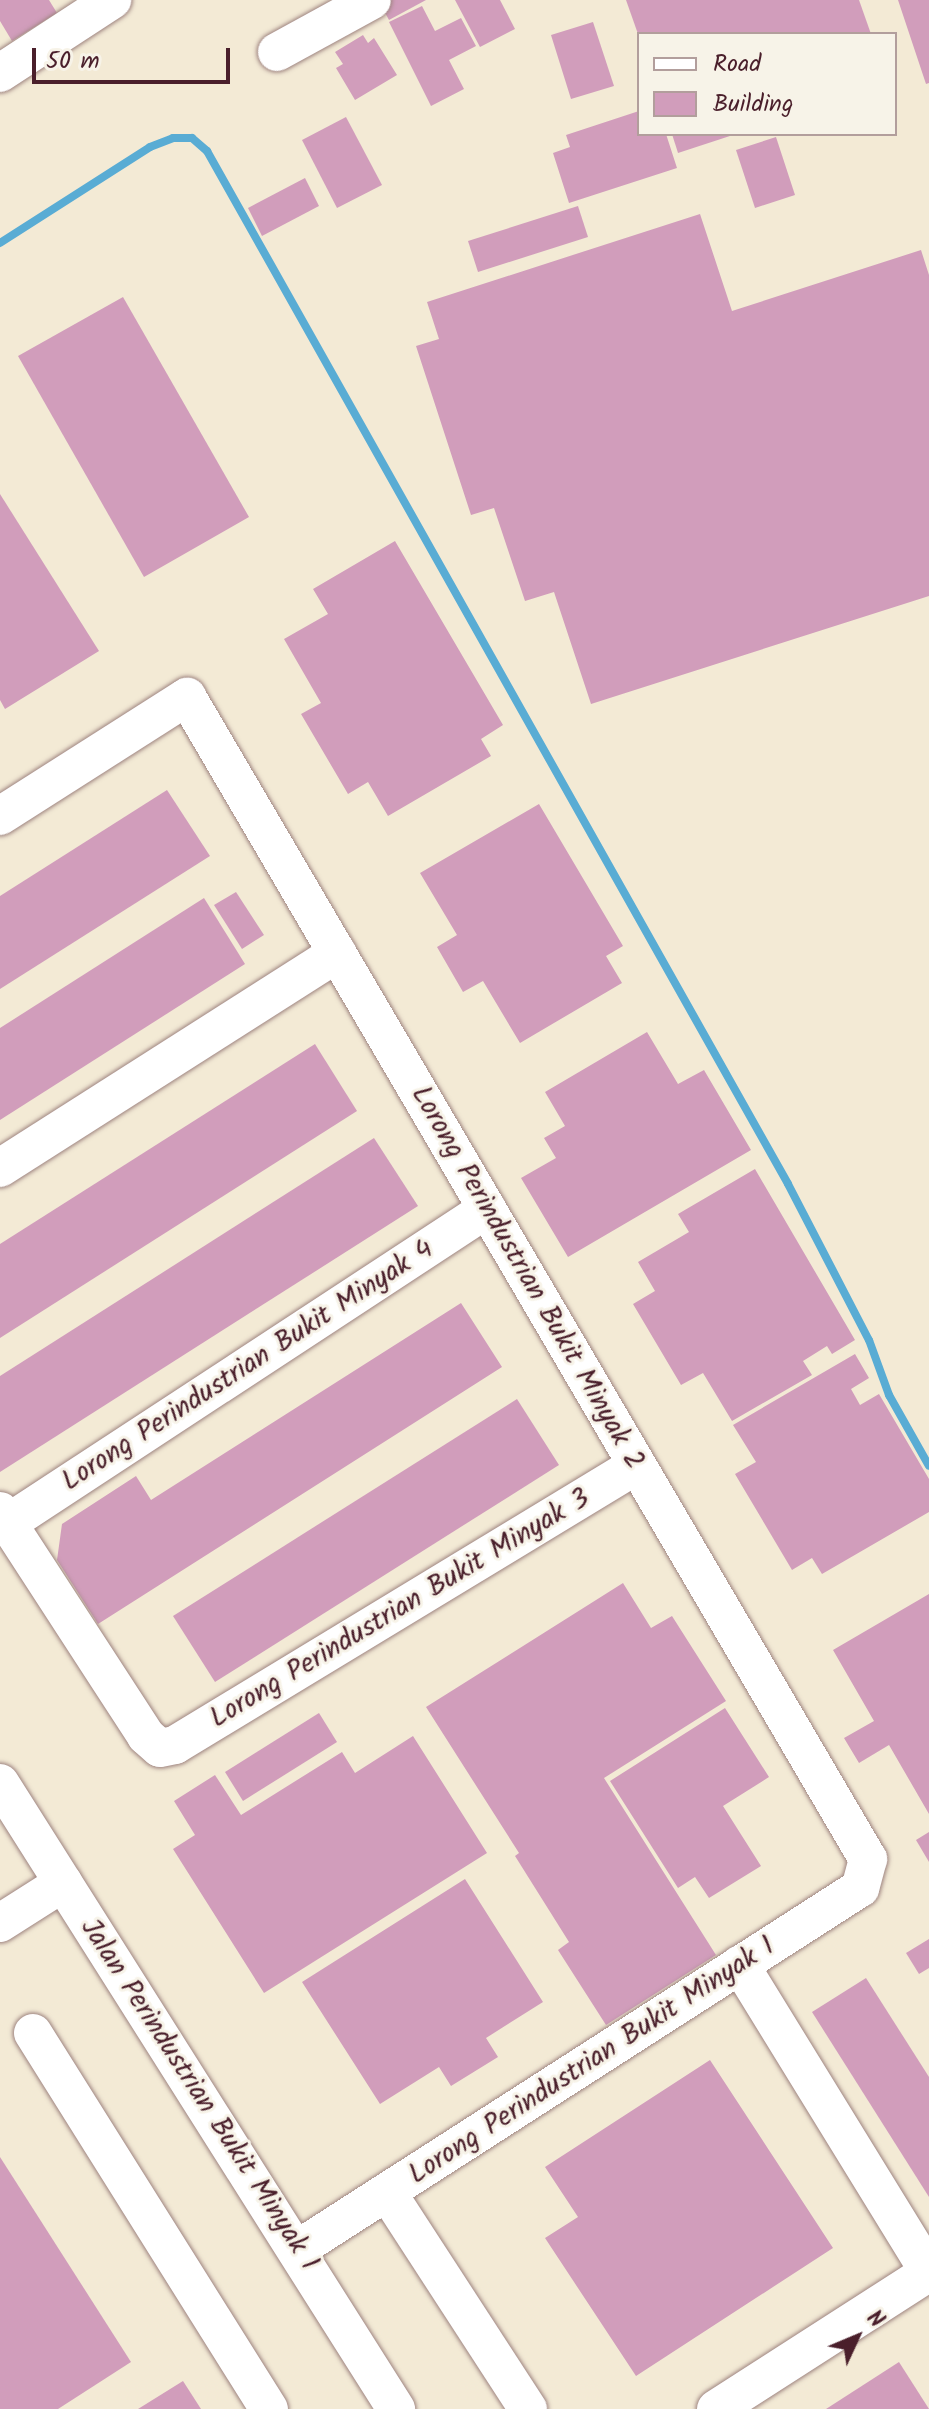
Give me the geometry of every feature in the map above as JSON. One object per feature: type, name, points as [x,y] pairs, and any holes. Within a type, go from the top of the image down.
[{"type":"street","points":[[0,73],[112,0]]},
{"type":"street","points":[[277,52],[372,0]]},
{"type":"street","name":"Lorong Perindustrian Bukit Minyak 2","points":[[0,816],[187,697],[868,1859]]},
{"type":"street","points":[[0,1168],[337,953]]},
{"type":"street","name":"Lorong Perindustrian Bukit Minyak 4","points":[[4,1517],[487,1209]]},
{"type":"street","name":"Lorong Perindustrian Bukit Minyak 3","points":[[4,1517],[146,1736],[160,1748],[175,1745],[637,1465]]},
{"type":"street","name":"Jalan Perindustrian Bukit Minyak 1","points":[[0,1783],[298,2249],[391,2407]]},
{"type":"street","name":"Lorong Perindustrian Bukit Minyak 1","points":[[298,2249],[860,1888],[868,1859]]},
{"type":"street","points":[[0,1923],[63,1883]]},
{"type":"street","points":[[716,2409],[929,2272],[740,1965]]},
{"type":"street","points":[[33,2033],[269,2409]]},
{"type":"street","points":[[387,2192],[528,2409]]},
{"type":"building","points":[[0,0],[49,0],[57,13],[12,41],[0,21]]},
{"type":"building","points":[[378,0],[426,0],[389,20]]},
{"type":"building","points":[[455,0],[500,0],[515,29],[480,47]]},
{"type":"building","points":[[626,0],[859,0],[870,32],[637,32]]},
{"type":"building","points":[[898,0],[929,0],[929,83],[926,84]]},
{"type":"building","points":[[422,6],[435,31],[461,18],[476,46],[449,60],[464,89],[431,106],[389,22]]},
{"type":"building","points":[[593,22],[614,86],[571,99],[551,35]]},
{"type":"building","points":[[363,35],[368,43],[374,38],[397,75],[355,100],[336,68],[343,64],[335,52]]},
{"type":"building","points":[[637,112],[637,136],[667,136],[677,168],[569,203],[553,153],[570,147],[566,135]]},
{"type":"building","points":[[346,117],[382,185],[337,208],[302,140]]},
{"type":"building","points":[[673,136],[730,136],[678,153]]},
{"type":"building","points":[[776,137],[795,195],[755,208],[736,150]]},
{"type":"building","points":[[305,178],[319,206],[262,236],[248,208]]},
{"type":"building","points":[[578,206],[588,237],[478,272],[468,241]]},
{"type":"building","points":[[700,214],[732,311],[921,250],[929,275],[929,596],[591,704],[554,592],[525,601],[494,508],[471,515],[416,346],[439,339],[427,302]]},
{"type":"building","points":[[123,297],[249,517],[144,577],[18,356]]},
{"type":"building","points":[[0,494],[99,651],[5,709],[0,700]]},
{"type":"building","points":[[395,541],[503,725],[481,739],[491,756],[388,816],[368,782],[348,794],[301,714],[321,703],[284,639],[328,614],[313,589]]},
{"type":"building","points":[[167,790],[210,856],[0,989],[0,896]]},
{"type":"building","points":[[539,804],[623,946],[606,956],[622,983],[520,1043],[483,981],[463,992],[437,947],[457,935],[420,873]]},
{"type":"building","points":[[236,892],[264,935],[242,949],[214,905]]},
{"type":"building","points":[[204,898],[245,964],[0,1120],[0,1028]]},
{"type":"building","points":[[647,1032],[678,1084],[704,1070],[751,1150],[568,1257],[521,1178],[556,1158],[544,1138],[565,1126],[545,1092]]},
{"type":"building","points":[[315,1044],[357,1111],[0,1338],[0,1244]]},
{"type":"building","points":[[374,1138],[418,1206],[0,1472],[0,1376]]},
{"type":"building","points":[[755,1169],[855,1340],[832,1354],[827,1346],[803,1361],[812,1375],[732,1421],[703,1373],[681,1385],[633,1304],[655,1291],[638,1262],[689,1232],[678,1214]]},
{"type":"building","points":[[461,1303],[502,1367],[98,1624],[57,1560],[62,1524],[136,1476],[151,1500]]},
{"type":"building","points":[[855,1354],[869,1378],[851,1389],[860,1405],[879,1394],[929,1479],[929,1512],[822,1574],[812,1558],[792,1570],[735,1474],[756,1462],[733,1425]]},
{"type":"building","points":[[517,1399],[559,1465],[215,1682],[173,1616]]},
{"type":"building","points":[[623,1583],[651,1628],[672,1616],[726,1701],[604,1778],[716,1955],[606,2025],[558,1950],[569,1942],[515,1856],[519,1853],[426,1707]]},
{"type":"building","points":[[929,1594],[929,1814],[889,1745],[859,1763],[844,1738],[874,1721],[833,1650]]},
{"type":"building","points":[[725,1708],[769,1777],[723,1806],[761,1866],[709,1898],[695,1877],[678,1888],[610,1781]]},
{"type":"building","points":[[319,1713],[337,1742],[243,1801],[225,1772]]},
{"type":"building","points":[[413,1736],[487,1853],[264,1993],[173,1849],[195,1835],[174,1801],[215,1775],[241,1815],[342,1752],[355,1773]]},
{"type":"building","points":[[929,1832],[929,1862],[916,1840]]},
{"type":"building","points":[[465,1879],[543,2002],[486,2038],[498,2057],[451,2086],[439,2067],[380,2104],[302,1982]]},
{"type":"building","points":[[929,1939],[929,1968],[919,1974],[906,1953]]},
{"type":"building","points":[[866,1978],[929,2077],[929,2197],[812,2012]]},
{"type":"building","points":[[710,2060],[833,2248],[636,2376],[545,2238],[578,2217],[545,2167]]},
{"type":"building","points":[[0,2157],[131,2362],[58,2409],[0,2409]]},
{"type":"building","points":[[899,2362],[929,2409],[826,2409]]},
{"type":"building","points":[[183,2381],[201,2409],[138,2409]]},
{"type":"waterway","points":[[0,243],[150,147],[173,138],[192,138],[207,151],[788,1184],[869,1340],[889,1395],[929,1466]]}]
